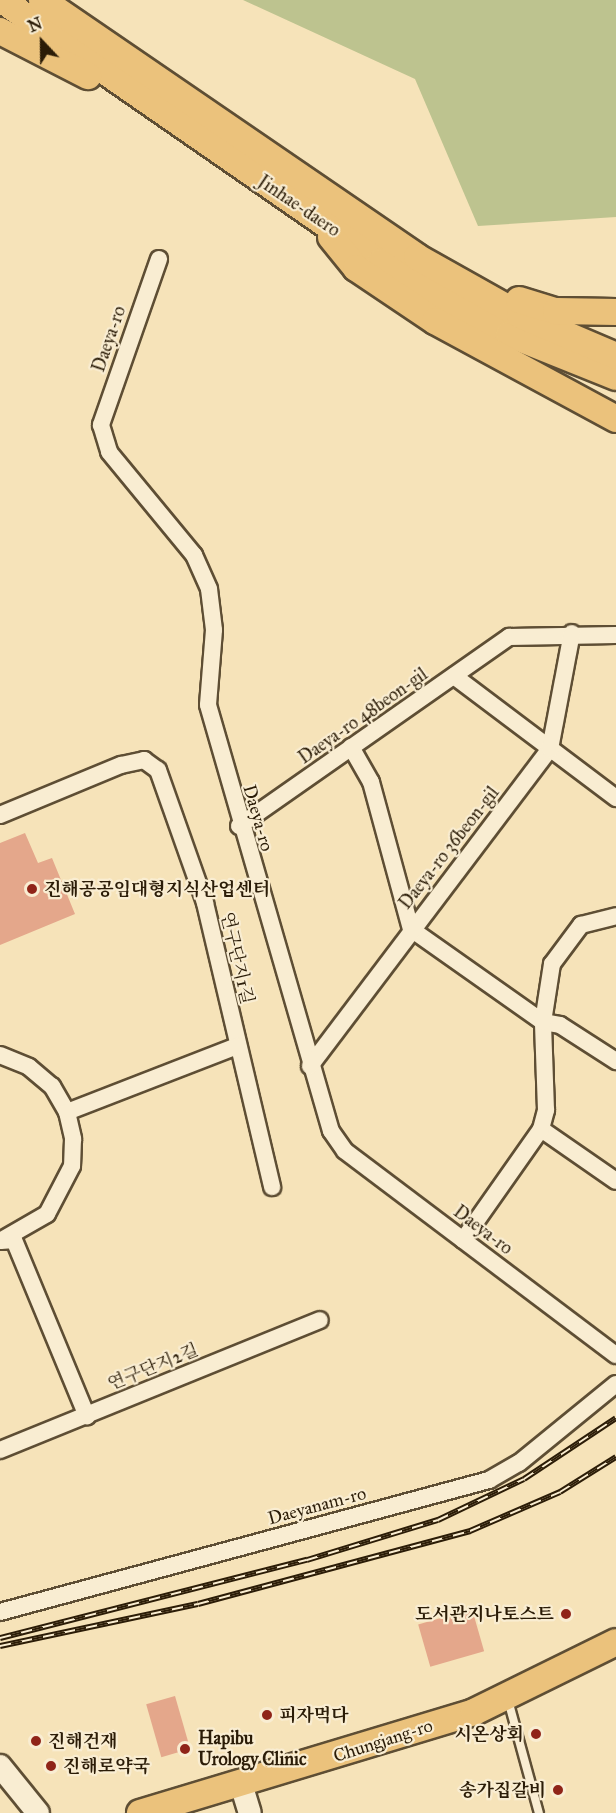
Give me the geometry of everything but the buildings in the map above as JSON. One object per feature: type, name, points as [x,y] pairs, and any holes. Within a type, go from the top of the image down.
[{"type":"main road","name":"Jinhae-daero","points":[[2,0],[213,147],[457,306],[509,334],[616,377]]},
{"type":"main road","name":"Jinhae-daero","points":[[42,0],[417,257],[519,315],[616,356]]},
{"type":"main road","points":[[0,31],[213,147]]},
{"type":"main road","points":[[310,212],[356,268],[464,339],[616,419]]},
{"type":"main road","points":[[417,257],[539,308],[616,312]]},
{"type":"main road","name":"Chungjang-ro","points":[[140,1813],[241,1784],[508,1700],[616,1642]]},
{"type":"main road","points":[[0,1766],[38,1813]]},
{"type":"main road","points":[[241,1784],[250,1813]]},
{"type":"street","name":"Daeya-ro","points":[[159,259],[101,425],[109,452],[194,555],[209,589],[214,630],[208,705],[238,826],[310,1066],[340,1145],[616,1355]]},
{"type":"street","name":"Daeya-ro 48beon-gil","points":[[238,826],[509,637],[572,633]]},
{"type":"street","points":[[572,633],[616,635]]},
{"type":"street","name":"Daeya-ro 36beon-gil","points":[[310,1066],[411,929],[550,749],[572,633]]},
{"type":"street","points":[[454,676],[616,798]]},
{"type":"street","points":[[351,747],[371,782],[411,929],[543,1022],[560,1024],[616,1061]]},
{"type":"street","name":"연구단지1길","points":[[0,814],[121,765],[144,760],[158,770],[189,849],[272,1187]]},
{"type":"street","points":[[463,1240],[541,1129],[546,1110],[543,1022],[552,964],[564,942],[581,925],[616,916]]},
{"type":"street","points":[[67,1112],[237,1046]]},
{"type":"street","points":[[0,1055],[29,1067],[51,1086],[67,1112],[74,1138],[63,1192],[33,1225],[0,1241]]},
{"type":"street","points":[[541,1129],[616,1181]]},
{"type":"street","points":[[0,1241],[14,1240],[87,1416]]},
{"type":"street","name":"연구단지2길","points":[[0,1449],[87,1416],[321,1320]]},
{"type":"street","name":"Daeyanam-ro","points":[[0,1612],[489,1480],[519,1463],[616,1384]]},
{"type":"lane","points":[[508,1700],[539,1813]]},
{"type":"green space","points":[[243,0],[616,0],[616,217],[478,226],[415,79]]},
{"type":"railway","points":[[0,1638],[307,1560],[438,1520],[524,1479],[616,1418]]},
{"type":"railway","points":[[0,1646],[198,1604],[470,1531],[560,1492],[616,1457]]},
{"type":"place","name":"진해공공임대형지식산업센터","points":[[32,889]]},
{"type":"place","name":"도서관지나토스트","points":[[566,1614]]},
{"type":"place","name":"피자먹다","points":[[267,1715]]},
{"type":"place","name":"시온상회","points":[[536,1734]]},
{"type":"place","name":"진해건재","points":[[36,1741]]},
{"type":"place","name":"Hapibu Urology Clinic","points":[[185,1749]]},
{"type":"place","name":"진해로약국","points":[[51,1766]]},
{"type":"place","name":"송가집갈비","points":[[558,1790]]}]
